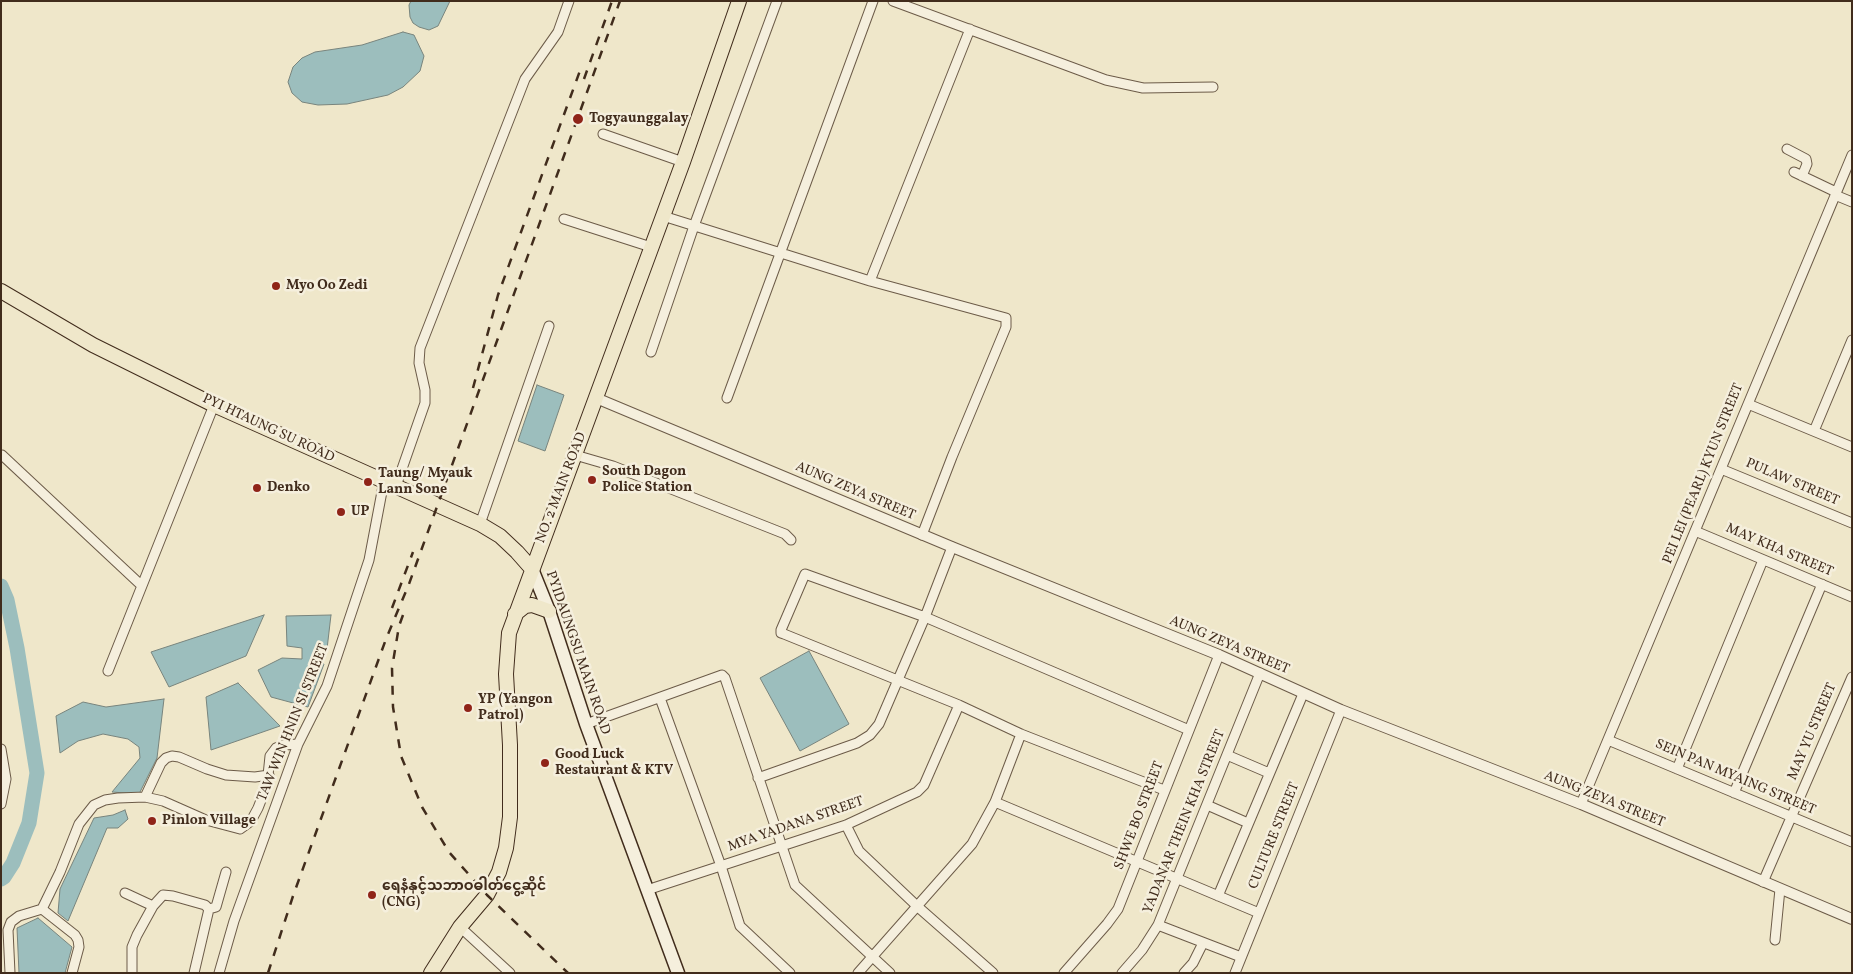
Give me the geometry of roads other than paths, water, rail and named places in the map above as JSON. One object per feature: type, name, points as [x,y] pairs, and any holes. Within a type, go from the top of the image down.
[{"type":"main road","name":"NO. 2 MAIN ROAD","points":[[431,973],[460,927],[487,895],[499,872],[506,848],[510,807],[510,744],[506,674],[509,633],[683,162],[739,1]]},
{"type":"main road","name":"PYI HTAUNG SU ROAD","points":[[1,292],[93,345],[214,404],[480,524],[500,536],[532,569]]},
{"type":"main road","name":"PYIDAUNGSU MAIN ROAD","points":[[532,569],[549,611],[586,724],[678,972]]},
{"type":"main road","points":[[515,614],[525,606],[532,605],[549,611]]},
{"type":"street","name":"TAW WIN HNIN SI STREET","points":[[219,973],[234,921],[298,744],[327,686],[369,560],[390,484],[425,403],[425,390],[419,363],[420,348],[525,79],[558,32],[568,1]]},
{"type":"street","points":[[651,352],[694,226],[777,1]]},
{"type":"street","points":[[727,398],[874,1]]},
{"type":"street","points":[[893,1],[1106,80],[1143,88],[1214,87]]},
{"type":"street","points":[[870,281],[970,30]]},
{"type":"street","points":[[603,134],[683,162]]},
{"type":"street","points":[[1787,148],[1806,159],[1807,164],[1798,174],[1852,202]]},
{"type":"street","name":"PEI LEI (PEARL) KYUN STREET","points":[[1581,804],[1852,155]]},
{"type":"street","points":[[663,216],[870,281],[1006,318],[1008,321],[922,535]]},
{"type":"street","points":[[564,219],[651,248]]},
{"type":"street","points":[[480,524],[549,326]]},
{"type":"street","points":[[1814,431],[1852,340]]},
{"type":"street","name":"AUNG ZEYA STREET","points":[[596,398],[922,535],[1219,655],[1302,694],[1581,804],[1852,919]]},
{"type":"street","points":[[108,671],[214,404]]},
{"type":"street","points":[[1748,404],[1852,446]]},
{"type":"street","points":[[2,455],[141,585]]},
{"type":"street","points":[[575,455],[622,470],[785,534],[791,540]]},
{"type":"street","name":"PULAW STREET","points":[[1721,469],[1852,523]]},
{"type":"street","name":"MAY KHA STREET","points":[[1695,531],[1852,597]]},
{"type":"street","points":[[758,778],[857,743],[870,735],[879,724],[899,680],[952,547]]},
{"type":"street","points":[[1677,769],[1763,560]]},
{"type":"street","points":[[1164,790],[1022,734],[959,705],[781,633],[781,630],[805,574],[925,617],[1189,730]]},
{"type":"street","points":[[1734,793],[1822,584]]},
{"type":"street","name":"SHWE BO STREET","points":[[1064,973],[1118,909],[1219,655]]},
{"type":"street","name":"YADANAR THEIN KHA STREET","points":[[1122,973],[1142,950],[1158,925],[1260,673]]},
{"type":"street","points":[[586,724],[722,676],[725,678],[795,885],[890,973]]},
{"type":"street","name":"MAY YU STREET","points":[[1763,882],[1852,677]]},
{"type":"street","points":[[1218,896],[1302,694]]},
{"type":"street","points":[[660,698],[721,866],[740,926],[790,973]]},
{"type":"street","name":"MYA YADANA STREET","points":[[647,890],[846,825],[922,788],[959,705]]},
{"type":"street","name":"CULTURE STREET","points":[[1235,973],[1341,710]]},
{"type":"street","points":[[858,973],[972,844],[995,802],[1022,734]]},
{"type":"street","name":"SEIN PAN MYAING STREET","points":[[1608,740],[1852,842]]},
{"type":"street","points":[[10,973],[8,930],[10,922],[19,916],[42,909],[60,872],[79,824],[94,805],[105,800],[144,797],[163,801],[206,820],[240,828],[251,821],[258,808],[269,775],[270,756],[276,748],[284,745],[298,744]]},
{"type":"street","points":[[1,749],[4,780],[1,804]]},
{"type":"street","points":[[1227,755],[1269,774]]},
{"type":"street","points":[[144,797],[161,764],[166,758],[172,756],[226,775],[255,777],[269,775]]},
{"type":"street","points":[[995,802],[1259,913]]},
{"type":"street","points":[[1207,805],[1248,823]]},
{"type":"street","points":[[846,825],[859,851],[918,907],[993,973]]},
{"type":"street","points":[[209,909],[216,907],[226,872]]},
{"type":"street","points":[[1775,940],[1780,889]]},
{"type":"street","points":[[125,893],[153,906]]},
{"type":"street","points":[[132,973],[132,947],[136,935],[153,906],[163,896],[174,896],[205,905],[209,909]]},
{"type":"street","points":[[42,909],[75,935],[78,940],[79,947],[72,973]]},
{"type":"street","points":[[194,973],[209,909]]},
{"type":"street","points":[[1158,925],[1241,958]]},
{"type":"street","points":[[460,927],[510,973]]},
{"type":"street","points":[[1184,973],[1193,963],[1203,943]]},
{"type":"water","points":[[411,1],[450,1],[438,26],[429,30],[413,23],[410,17],[409,5]]},
{"type":"water","points":[[403,32],[414,35],[424,56],[420,71],[403,87],[388,95],[347,104],[318,105],[302,102],[292,93],[288,82],[293,67],[302,58],[315,52],[362,45]]},
{"type":"water","points":[[537,385],[564,395],[545,451],[518,441]]},
{"type":"water","points":[[264,615],[246,656],[169,687],[151,652]]},
{"type":"water","points":[[331,615],[327,649],[316,649],[313,657],[324,664],[308,707],[271,697],[258,670],[282,658],[302,659],[302,648],[287,646],[286,616]]},
{"type":"water","points":[[809,651],[849,724],[800,751],[760,678]]},
{"type":"water","points":[[238,683],[280,726],[211,750],[206,697]]},
{"type":"water","points":[[164,699],[157,758],[139,794],[112,792],[140,758],[139,747],[128,739],[103,734],[78,741],[60,753],[56,716],[83,702],[106,707]]},
{"type":"water","points":[[125,810],[128,819],[118,828],[107,828],[68,921],[58,913],[60,889],[94,818],[113,815]]},
{"type":"water","points":[[38,918],[72,947],[65,973],[19,973],[17,928]]},
{"type":"waterway","points":[[1,586],[7,600],[17,648],[37,773],[29,823],[13,863],[1,879]]},
{"type":"railway","points":[[584,79],[612,1]]},
{"type":"railway","points":[[268,973],[293,896],[386,639],[409,584],[620,1]]},
{"type":"railway","points":[[473,388],[498,295],[581,68]]},
{"type":"railway","points":[[392,608],[413,552]]},
{"type":"railway","points":[[403,615],[399,626],[392,668],[393,707],[401,756],[422,807],[449,852],[487,895],[568,973]]},
{"type":"place","name":"Togyaunggalay","points":[[578,119]]},
{"type":"place","name":"Myo Oo Zedi","points":[[276,286]]},
{"type":"place","name":"South Dagon Police Station","points":[[592,480]]},
{"type":"place","name":"Taung/ Myauk Lann Sone","points":[[368,482]]},
{"type":"place","name":"Denko","points":[[257,488]]},
{"type":"place","name":"UP","points":[[341,512]]},
{"type":"place","name":"YP (Yangon Patrol)","points":[[468,708]]},
{"type":"place","name":"Good Luck Restaurant & KTV","points":[[545,763]]},
{"type":"place","name":"Pinlon Village","points":[[152,821]]},
{"type":"place","name":"ရေနံနှင့်သဘာဝဓါတ်ငွေ့ဆိုင် (CNG)","points":[[372,895]]}]
